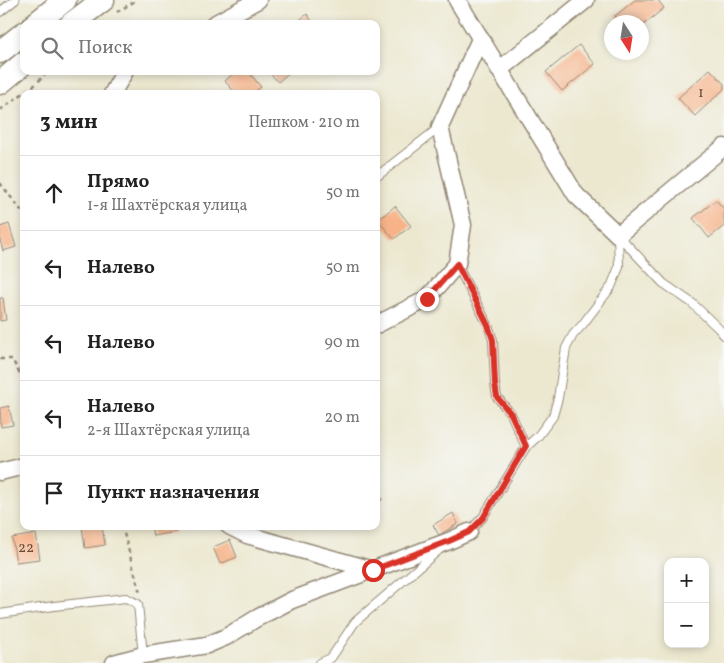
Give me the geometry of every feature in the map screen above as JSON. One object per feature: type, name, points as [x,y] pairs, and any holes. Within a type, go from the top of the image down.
[{"type":"main road","points":[[40,20],[65,0]]},
{"type":"main road","points":[[76,20],[103,0]]},
{"type":"main road","points":[[0,52],[20,36]]},
{"type":"main road","points":[[0,83],[20,66]]},
{"type":"street","points":[[221,20],[258,0]]},
{"type":"street","points":[[457,0],[576,195],[618,235],[724,147]]},
{"type":"street","points":[[499,70],[586,0]]},
{"type":"street","points":[[380,323],[427,299],[457,264],[463,225],[440,127],[480,39]]},
{"type":"street","points":[[114,90],[123,75]]},
{"type":"street","points":[[0,472],[20,467]]},
{"type":"street","points":[[237,530],[247,535],[373,570]]},
{"type":"street","points":[[114,663],[143,659],[207,644],[226,637],[292,600],[469,532]]},
{"type":"lane","points":[[0,12],[15,0]]},
{"type":"lane","points":[[380,174],[440,127]]},
{"type":"lane","points":[[618,235],[663,283],[692,303],[724,335]]},
{"type":"lane","points":[[469,532],[483,518],[526,446],[538,436],[553,416],[558,398],[566,348],[573,335],[611,287],[618,267],[618,235]]},
{"type":"lane","points":[[457,264],[488,325],[493,340],[497,397],[511,414],[526,446]]},
{"type":"lane","points":[[320,663],[331,658],[355,622],[449,541]]},
{"type":"lane","points":[[0,614],[126,598],[138,604],[143,659]]},
{"type":"path","points":[[28,90],[44,75]]},
{"type":"path","points":[[0,110],[20,96]]},
{"type":"path","points":[[0,183],[20,209]]},
{"type":"path","points":[[0,359],[12,359],[20,374]]},
{"type":"path","points":[[123,530],[140,592],[138,604]]},
{"type":"building","points":[[635,0],[658,0],[664,8],[649,20],[649,15],[616,15]]},
{"type":"building","points":[[307,14],[311,20],[300,20]]},
{"type":"building","points":[[579,45],[595,64],[562,91],[546,72]]},
{"type":"building","points":[[710,69],[724,84],[724,89],[695,116],[678,98]]},
{"type":"building","points":[[232,75],[251,75],[261,87],[257,90],[233,90],[225,81]]},
{"type":"building","points":[[272,75],[286,75],[278,82]]},
{"type":"building","points":[[716,200],[724,209],[724,226],[709,238],[693,218]]},
{"type":"building","points":[[395,206],[411,226],[394,239],[380,222],[380,218]]},
{"type":"building","points":[[9,224],[16,247],[3,251],[0,240],[0,227]]},
{"type":"building","points":[[0,298],[3,298],[6,320],[0,321]]},
{"type":"building","points":[[9,406],[13,425],[1,427],[0,408]]},
{"type":"building","points":[[453,513],[458,524],[439,535],[433,525]]},
{"type":"building","points":[[83,530],[103,530],[105,545],[85,548]]},
{"type":"building","points":[[152,530],[176,530],[176,532],[153,536]]},
{"type":"building","points":[[36,534],[40,559],[16,562],[12,538]]},
{"type":"building","points":[[230,540],[237,557],[220,564],[213,547]]},
{"type":"route","points":[[373,570],[469,532],[483,518],[526,446],[511,414],[497,397],[493,340],[488,325],[457,264],[427,299]]}]
